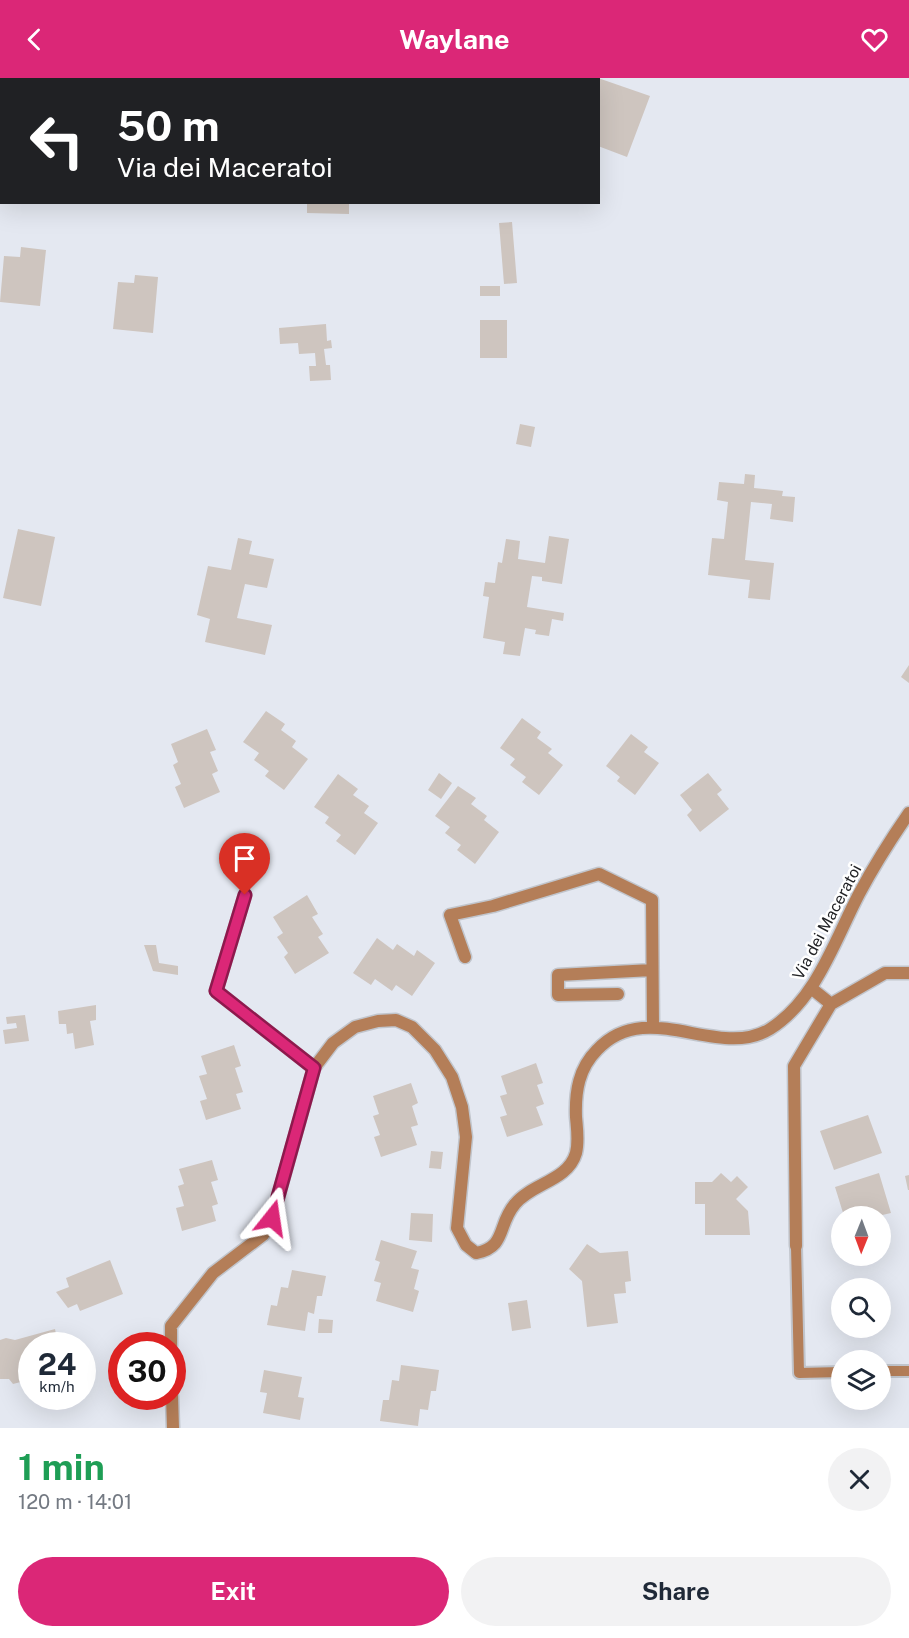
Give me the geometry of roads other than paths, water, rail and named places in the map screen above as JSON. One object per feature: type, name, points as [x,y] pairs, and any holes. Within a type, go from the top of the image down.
[{"type":"street","name":"Via dei Maceratoi","points":[[171,1332],[171,1326],[213,1273],[263,1235],[272,1218],[314,1068],[333,1043],[355,1028],[378,1021],[396,1020],[412,1027],[435,1050],[452,1077],[462,1107],[466,1137],[458,1228],[466,1245],[476,1253],[488,1251],[498,1241],[504,1220],[514,1204],[526,1193],[569,1167],[576,1153],[578,1136],[576,1094],[583,1068],[598,1048],[619,1034],[644,1026],[726,1038],[749,1037],[769,1029],[792,1011],[812,988],[886,846],[909,813]]},
{"type":"street","points":[[465,957],[450,915],[493,906],[599,874],[652,900],[653,1027]]},
{"type":"street","points":[[245,895],[216,991],[314,1068]]},
{"type":"street","points":[[618,994],[558,994],[558,975],[652,970]]},
{"type":"street","points":[[796,1246],[794,1066],[831,1004],[885,973],[909,973]]},
{"type":"street","points":[[812,988],[831,1004]]},
{"type":"street","points":[[172,1410],[173,1428]]},
{"type":"lane","points":[[796,1246],[799,1373],[831,1372]]},
{"type":"lane","points":[[891,1371],[909,1371]]}]
